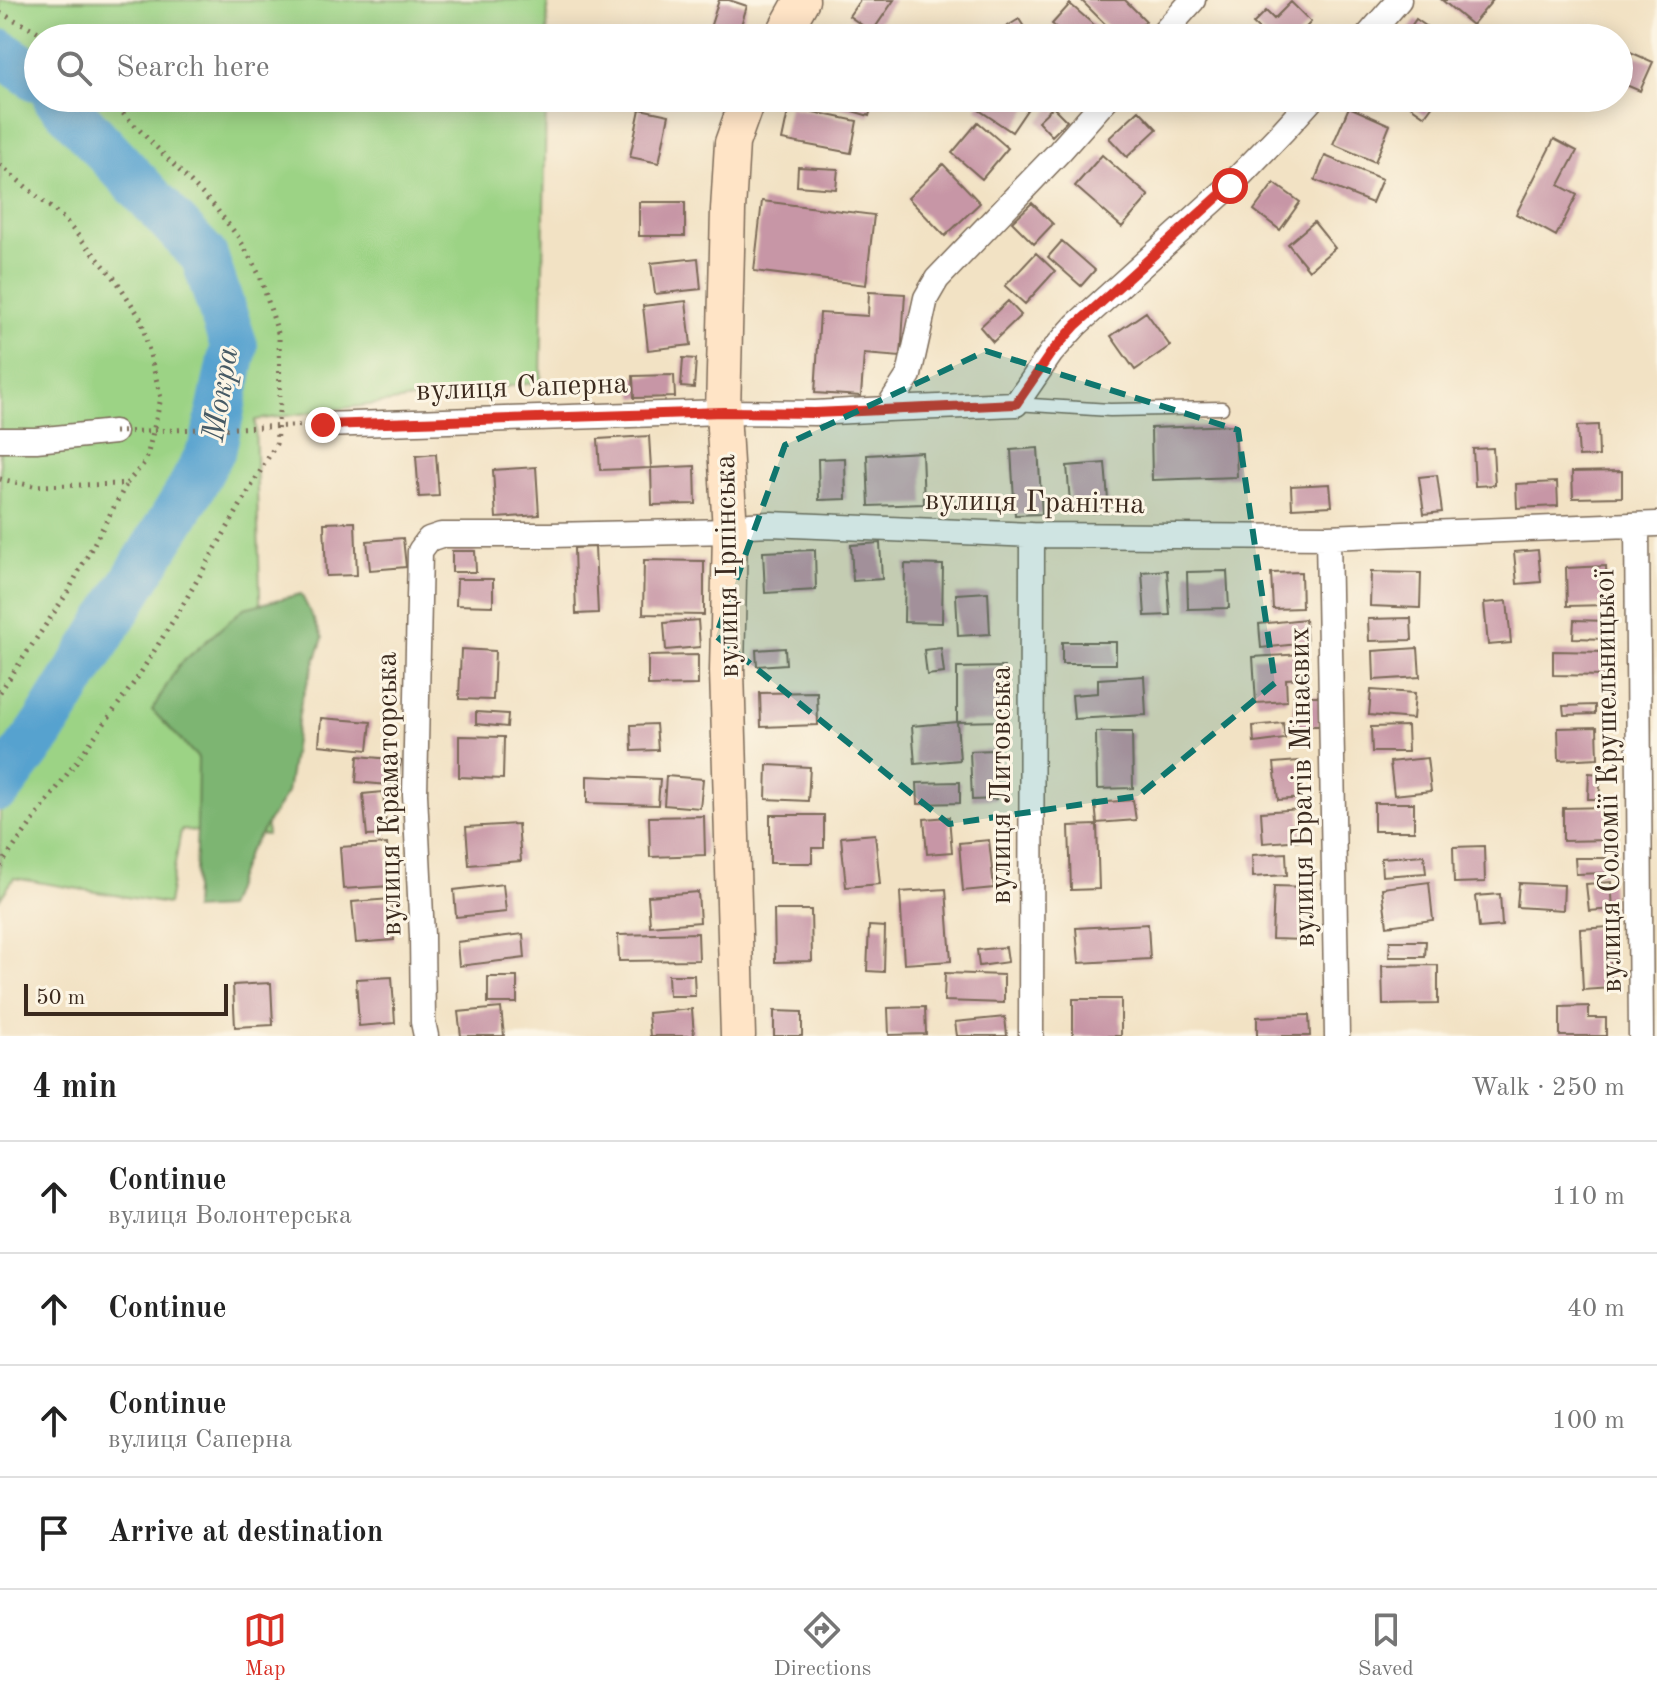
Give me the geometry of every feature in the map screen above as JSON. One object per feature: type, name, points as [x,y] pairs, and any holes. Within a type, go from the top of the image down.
[{"type":"street","points":[[789,24],[802,0]]},
{"type":"street","points":[[1172,24],[1193,0]]},
{"type":"street","points":[[1378,24],[1399,0]]},
{"type":"street","name":"вулиця Ірпінська","points":[[738,1036],[727,671],[730,531],[723,412],[732,143],[743,112]]},
{"type":"street","points":[[887,409],[909,375],[926,298],[937,279],[1095,112]]},
{"type":"street","points":[[1016,404],[1051,353],[1076,325],[1230,186],[1300,112]]},
{"type":"street","name":"вулиця Саперна","points":[[323,425],[723,412],[815,413],[1016,404]]},
{"type":"street","points":[[0,440],[36,440],[114,432]]},
{"type":"street","name":"вулиця Гранітна","points":[[420,551],[429,539],[441,535],[730,531],[750,525],[770,524],[1032,535],[1328,537],[1647,525]]},
{"type":"street","name":"вулиця Соломії Крушельницької","points":[[1641,1036],[1647,525]]},
{"type":"street","name":"вулиця Литовська","points":[[1031,1036],[1032,535]]},
{"type":"street","name":"вулиця Братів Мінаєвих","points":[[1328,537],[1337,1036]]},
{"type":"street","name":"вулиця Краматорська","points":[[420,551],[415,794],[426,1036]]},
{"type":"lane","points":[[1016,404],[1110,410],[1222,408]]},
{"type":"path","points":[[0,13],[24,25]]},
{"type":"path","points":[[0,866],[136,680],[276,444],[280,401],[279,336],[260,276],[239,238],[214,206],[122,112]]},
{"type":"path","points":[[0,165],[63,218],[116,280],[141,319],[161,398],[146,461],[126,484],[66,595],[0,692]]},
{"type":"path","points":[[114,432],[323,425]]},
{"type":"path","points":[[0,479],[33,486],[126,484]]},
{"type":"highlighted area","points":[[986,351],[1238,430],[1275,683],[1138,796],[949,824],[716,636],[785,445]]},
{"type":"green space","points":[[0,0],[548,0],[547,24],[24,24],[24,112],[546,112],[541,382],[255,420],[267,835],[181,830],[168,904],[14,878],[0,899]]},
{"type":"green space","points":[[301,594],[323,638],[301,701],[287,793],[247,854],[227,908],[193,910],[198,758],[152,710],[178,666],[244,608]]},
{"type":"building","points":[[719,0],[747,6],[741,24],[711,24]]},
{"type":"building","points":[[860,0],[894,0],[878,24],[860,24],[849,16]]},
{"type":"building","points":[[1081,0],[1125,0],[1146,21],[1143,24],[1105,24]]},
{"type":"building","points":[[1442,0],[1493,0],[1471,24]]},
{"type":"building","points":[[1291,2],[1311,22],[1253,24],[1266,11],[1274,19]]},
{"type":"building","points":[[1070,4],[1093,24],[1052,24]]},
{"type":"building","points":[[1633,53],[1653,62],[1640,91],[1633,88]]},
{"type":"building","points":[[639,112],[669,115],[659,163],[630,157]]},
{"type":"building","points":[[788,112],[813,112],[857,121],[851,153],[782,140]]},
{"type":"building","points":[[982,112],[1026,112],[1012,132]]},
{"type":"building","points":[[1048,112],[1058,112],[1067,121],[1052,136],[1038,121]]},
{"type":"building","points":[[1137,112],[1141,112],[1157,129],[1127,157],[1109,138]]},
{"type":"building","points":[[1347,112],[1360,112],[1390,125],[1375,162],[1333,144]]},
{"type":"building","points":[[978,122],[1008,148],[982,179],[952,153]]},
{"type":"building","points":[[1554,139],[1577,151],[1559,185],[1577,195],[1556,236],[1516,214]]},
{"type":"building","points":[[1102,155],[1149,196],[1122,227],[1075,186]]},
{"type":"building","points":[[1325,156],[1382,179],[1372,203],[1315,180]]},
{"type":"building","points":[[943,164],[980,203],[945,236],[908,198]]},
{"type":"building","points":[[798,167],[838,169],[836,189],[797,186]]},
{"type":"building","points":[[1274,183],[1300,202],[1280,230],[1254,210]]},
{"type":"building","points":[[762,201],[874,215],[866,285],[754,271]]},
{"type":"building","points":[[639,202],[685,202],[685,236],[639,236]]},
{"type":"building","points":[[1032,203],[1053,224],[1034,244],[1012,222]]},
{"type":"building","points":[[1314,222],[1335,248],[1309,270],[1288,244]]},
{"type":"building","points":[[1062,241],[1095,270],[1081,286],[1048,257]]},
{"type":"building","points":[[1036,253],[1055,271],[1025,304],[1005,286]]},
{"type":"building","points":[[698,258],[701,289],[655,294],[651,263]]},
{"type":"building","points":[[869,292],[905,294],[901,357],[864,354],[861,396],[815,393],[820,313],[868,316]]},
{"type":"building","points":[[686,301],[691,345],[648,350],[643,306]]},
{"type":"building","points":[[1008,301],[1021,315],[993,342],[980,327]]},
{"type":"building","points":[[1146,312],[1170,346],[1135,370],[1111,336]]},
{"type":"building","points":[[683,358],[696,359],[694,388],[681,387]]},
{"type":"building","points":[[674,375],[675,397],[634,398],[633,376]]},
{"type":"building","points":[[1235,425],[1237,477],[1152,480],[1151,428]]},
{"type":"building","points":[[1598,425],[1599,456],[1579,457],[1577,426]]},
{"type":"building","points":[[649,436],[651,468],[600,470],[598,439]]},
{"type":"building","points":[[1038,448],[1042,514],[1015,515],[1011,450]]},
{"type":"building","points":[[1493,448],[1495,485],[1475,486],[1473,449]]},
{"type":"building","points":[[922,452],[924,504],[869,506],[867,455]]},
{"type":"building","points":[[436,454],[439,496],[419,497],[416,456]]},
{"type":"building","points":[[845,458],[846,499],[819,500],[818,459]]},
{"type":"building","points":[[1105,463],[1109,512],[1071,514],[1067,466]]},
{"type":"building","points":[[695,466],[696,504],[652,505],[651,468]]},
{"type":"building","points":[[536,467],[539,515],[496,518],[493,470]]},
{"type":"building","points":[[1622,471],[1622,497],[1573,498],[1572,472]]},
{"type":"building","points":[[1437,475],[1442,512],[1424,514],[1419,477]]},
{"type":"building","points":[[1557,482],[1558,506],[1517,508],[1516,484]]},
{"type":"building","points":[[1330,484],[1332,506],[1292,508],[1291,486]]},
{"type":"building","points":[[355,522],[357,575],[326,576],[324,523]]},
{"type":"building","points":[[403,538],[406,567],[370,570],[367,541]]},
{"type":"building","points":[[880,543],[882,579],[853,581],[851,545]]},
{"type":"building","points":[[595,547],[598,613],[576,614],[574,548]]},
{"type":"building","points":[[815,550],[816,590],[765,593],[763,552]]},
{"type":"building","points":[[1538,550],[1541,582],[1517,584],[1514,552]]},
{"type":"building","points":[[452,551],[475,551],[476,572],[452,572]]},
{"type":"building","points":[[644,560],[704,561],[704,615],[643,614]]},
{"type":"building","points":[[905,564],[943,565],[942,623],[904,622]]},
{"type":"building","points":[[1606,566],[1607,605],[1567,606],[1566,568]]},
{"type":"building","points":[[1167,570],[1170,615],[1145,616],[1142,572]]},
{"type":"building","points":[[1227,571],[1229,608],[1188,609],[1187,572]]},
{"type":"building","points":[[1301,572],[1302,608],[1273,609],[1271,573]]},
{"type":"building","points":[[1371,572],[1421,573],[1420,608],[1370,606]]},
{"type":"building","points":[[457,579],[493,579],[493,606],[456,605]]},
{"type":"building","points":[[988,592],[990,634],[958,636],[956,594]]},
{"type":"building","points":[[1507,601],[1511,643],[1488,645],[1484,603]]},
{"type":"building","points":[[1411,618],[1412,640],[1369,641],[1368,619]]},
{"type":"building","points":[[1305,619],[1307,643],[1261,648],[1259,624]]},
{"type":"building","points":[[698,620],[700,647],[666,650],[664,623]]},
{"type":"building","points":[[1574,620],[1607,621],[1606,639],[1573,638]]},
{"type":"building","points":[[1062,642],[1116,642],[1116,664],[1062,664]]},
{"type":"building","points":[[785,648],[786,664],[757,666],[756,650]]},
{"type":"building","points":[[941,648],[944,673],[927,675],[924,650]]},
{"type":"building","points":[[1418,648],[1420,677],[1374,680],[1373,651]]},
{"type":"building","points":[[461,649],[495,651],[493,700],[459,699]]},
{"type":"building","points":[[1553,651],[1607,652],[1606,676],[1553,675]]},
{"type":"building","points":[[1303,654],[1304,678],[1286,679],[1287,701],[1256,703],[1253,657]]},
{"type":"building","points":[[698,655],[698,685],[648,686],[648,656]]},
{"type":"building","points":[[1004,667],[1004,721],[957,722],[957,668]]},
{"type":"building","points":[[1144,676],[1146,715],[1074,719],[1072,695],[1098,693],[1098,679]]},
{"type":"building","points":[[1371,690],[1415,693],[1413,719],[1369,715]]},
{"type":"building","points":[[817,692],[818,725],[761,727],[760,693]]},
{"type":"building","points":[[1294,696],[1320,696],[1319,726],[1293,726]]},
{"type":"building","points":[[1595,705],[1595,714],[1564,715],[1563,706]]},
{"type":"building","points":[[476,712],[508,714],[507,727],[476,724]]},
{"type":"building","points":[[321,718],[371,722],[368,750],[319,745]]},
{"type":"building","points":[[957,722],[960,760],[915,764],[912,726]]},
{"type":"building","points":[[1283,723],[1285,739],[1254,743],[1253,726]]},
{"type":"building","points":[[656,724],[658,750],[632,751],[631,725]]},
{"type":"building","points":[[1407,726],[1408,752],[1372,752],[1371,727]]},
{"type":"building","points":[[1597,727],[1598,758],[1559,760],[1558,728]]},
{"type":"building","points":[[1096,732],[1132,732],[1133,788],[1097,789]]},
{"type":"building","points":[[459,736],[504,737],[503,779],[459,777]]},
{"type":"building","points":[[994,750],[996,799],[972,800],[970,751]]},
{"type":"building","points":[[358,756],[401,760],[398,786],[356,782]]},
{"type":"building","points":[[1427,758],[1431,791],[1394,795],[1390,762]]},
{"type":"building","points":[[1299,761],[1303,798],[1278,800],[1274,763]]},
{"type":"building","points":[[767,765],[810,767],[808,801],[766,799]]},
{"type":"building","points":[[1589,773],[1601,774],[1599,799],[1588,799]]},
{"type":"building","points":[[587,776],[660,779],[658,805],[587,803]]},
{"type":"building","points":[[666,776],[703,779],[700,808],[664,805]]},
{"type":"building","points":[[960,782],[960,803],[918,804],[917,783]]},
{"type":"building","points":[[383,792],[387,835],[367,836],[363,794]]},
{"type":"building","points":[[1133,800],[1136,820],[1097,823],[1095,803]]},
{"type":"building","points":[[1374,803],[1414,803],[1414,831],[1374,831]]},
{"type":"building","points":[[1608,807],[1609,840],[1563,841],[1563,808]]},
{"type":"building","points":[[1300,809],[1302,840],[1263,843],[1261,812]]},
{"type":"building","points":[[770,815],[824,815],[824,848],[812,848],[812,863],[770,863]]},
{"type":"building","points":[[704,816],[705,855],[650,857],[649,817]]},
{"type":"building","points":[[949,817],[952,852],[927,854],[924,819]]},
{"type":"building","points":[[518,824],[521,861],[469,865],[466,827]]},
{"type":"building","points":[[1097,825],[1099,889],[1071,890],[1069,826]]},
{"type":"building","points":[[875,834],[880,884],[846,887],[841,837]]},
{"type":"building","points":[[989,840],[994,888],[963,891],[959,843]]},
{"type":"building","points":[[387,844],[390,886],[343,889],[340,847]]},
{"type":"building","points":[[1484,846],[1485,882],[1454,883],[1453,847]]},
{"type":"building","points":[[1286,853],[1287,875],[1253,877],[1252,855]]},
{"type":"building","points":[[1424,855],[1426,873],[1382,876],[1381,858]]},
{"type":"building","points":[[1575,858],[1607,858],[1607,873],[1576,874]]},
{"type":"building","points":[[1429,882],[1433,920],[1387,926],[1382,888]]},
{"type":"building","points":[[1611,882],[1613,909],[1589,911],[1586,884]]},
{"type":"building","points":[[1519,883],[1564,885],[1563,910],[1517,907]]},
{"type":"building","points":[[503,884],[506,912],[456,917],[454,890]]},
{"type":"building","points":[[1274,886],[1308,887],[1306,940],[1272,939]]},
{"type":"building","points":[[946,889],[951,961],[904,964],[900,892]]},
{"type":"building","points":[[698,892],[700,922],[650,926],[648,896]]},
{"type":"building","points":[[1500,894],[1502,926],[1479,928],[1476,896]]},
{"type":"building","points":[[391,899],[394,940],[356,943],[352,902]]},
{"type":"building","points":[[774,910],[811,910],[812,961],[775,962]]},
{"type":"building","points":[[1148,924],[1150,959],[1079,963],[1076,928]]},
{"type":"building","points":[[869,926],[885,927],[884,972],[867,971]]},
{"type":"building","points":[[1609,927],[1612,988],[1583,990],[1580,929]]},
{"type":"building","points":[[698,933],[699,960],[619,961],[618,935]]},
{"type":"building","points":[[523,934],[525,958],[459,966],[457,942]]},
{"type":"building","points":[[1390,941],[1426,941],[1425,957],[1389,957]]},
{"type":"building","points":[[1006,947],[1008,962],[979,966],[977,950]]},
{"type":"building","points":[[1438,965],[1438,1004],[1383,1005],[1382,966]]},
{"type":"building","points":[[945,973],[1004,975],[1004,1003],[944,1001]]},
{"type":"building","points":[[668,975],[694,975],[695,996],[669,996]]},
{"type":"building","points":[[392,977],[395,1023],[359,1026],[356,979]]},
{"type":"building","points":[[488,977],[517,977],[517,1003],[488,1003]]},
{"type":"building","points":[[271,983],[273,1025],[235,1027],[233,985]]},
{"type":"building","points":[[1073,999],[1121,999],[1121,1036],[1073,1036]]},
{"type":"building","points":[[1589,1006],[1589,1018],[1606,1018],[1606,1036],[1560,1036],[1560,1007]]},
{"type":"building","points":[[925,1007],[926,1034],[889,1035],[888,1008]]},
{"type":"building","points":[[501,1008],[504,1036],[461,1036],[458,1012]]},
{"type":"building","points":[[692,1009],[694,1036],[650,1036],[648,1013]]},
{"type":"building","points":[[774,1011],[802,1012],[802,1036],[774,1036]]},
{"type":"building","points":[[1309,1015],[1310,1036],[1257,1036],[1257,1017]]},
{"type":"building","points":[[1005,1017],[1007,1036],[957,1036],[955,1022]]},
{"type":"waterway","name":"Мокра","points":[[0,53],[24,69]]},
{"type":"waterway","name":"Мокра","points":[[0,787],[41,732],[188,494],[213,447],[234,346],[204,256],[70,112]]},
{"type":"route","points":[[323,425],[723,412],[815,413],[1016,404],[1051,353],[1076,325],[1230,186]]}]
